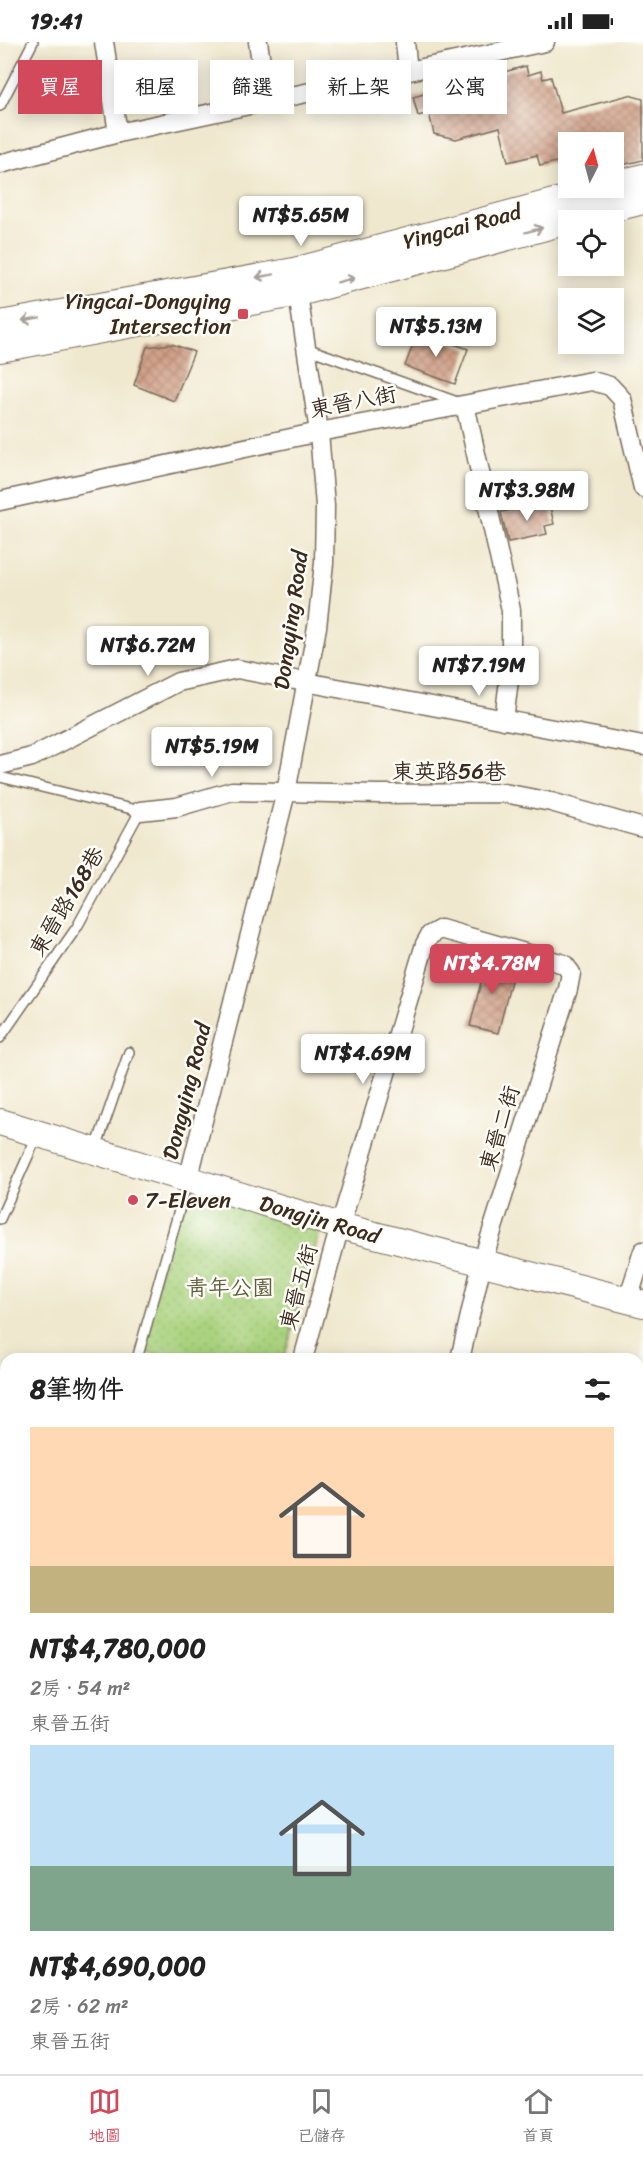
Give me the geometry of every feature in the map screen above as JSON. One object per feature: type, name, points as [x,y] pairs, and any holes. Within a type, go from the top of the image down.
[{"type":"street","points":[[104,42],[118,133]]},
{"type":"street","points":[[258,42],[261,60]]},
{"type":"street","points":[[405,42],[407,60]]},
{"type":"street","points":[[411,70],[545,42]]},
{"type":"street","points":[[0,164],[118,133],[210,113]]},
{"type":"street","points":[[624,182],[643,177]]},
{"type":"street","name":"Yingcai Road","points":[[0,324],[296,282],[573,198]]},
{"type":"street","name":"Yingcai Road","points":[[608,210],[643,201]]},
{"type":"street","name":"Yingcai Road","points":[[0,349],[558,222]]},
{"type":"street","name":"Dongying Road","points":[[188,1180],[286,792],[308,683],[324,563],[325,506],[319,432],[296,282]]},
{"type":"street","name":"東晉八街","points":[[0,501],[319,432],[592,381],[610,386],[622,399],[643,488]]},
{"type":"street","points":[[465,405],[511,610],[511,664],[504,720]]},
{"type":"street","points":[[0,765],[32,757],[178,682],[237,669],[643,746]]},
{"type":"street","name":"東英路56巷","points":[[140,810],[177,807],[232,791],[504,793],[551,802],[643,828]]},
{"type":"street","name":"東晉五街","points":[[305,1353],[339,1226],[425,944],[430,935],[441,929],[514,949]]},
{"type":"street","name":"東晉二街","points":[[461,1353],[482,1263],[568,989],[571,973],[564,964],[514,949]]},
{"type":"street","name":"Dongjin Road","points":[[0,1122],[94,1153],[339,1226],[636,1302]]},
{"type":"street","points":[[636,1302],[643,1251]]},
{"type":"lane","points":[[0,106],[33,42]]},
{"type":"lane","points":[[306,348],[465,405]]},
{"type":"lane","points":[[0,777],[140,810]]},
{"type":"lane","name":"東晉路168巷","points":[[0,1038],[77,927],[140,810]]},
{"type":"lane","points":[[94,1153],[129,1052]]},
{"type":"lane","points":[[0,1219],[38,1135]]},
{"type":"lane","points":[[139,1353],[188,1180]]},
{"type":"green space","name":"青年公園","points":[[184,1186],[322,1224],[286,1353],[149,1353],[138,1350]]},
{"type":"building","points":[[526,66],[528,75],[541,71],[543,79],[551,77],[561,113],[629,95],[643,99],[643,160],[624,165],[624,132],[558,132],[558,162],[540,166],[537,155],[508,162],[500,127],[456,139],[434,134],[429,114],[507,114],[507,71]]},
{"type":"building","points":[[423,94],[423,114],[425,114],[418,116],[413,97]]},
{"type":"building","points":[[418,331],[468,349],[455,384],[405,366]]},
{"type":"building","points":[[172,344],[194,352],[174,401],[134,385],[147,347]]},
{"type":"building","points":[[549,502],[554,524],[545,526],[547,534],[508,542],[501,512]]},
{"type":"building","points":[[487,958],[515,965],[498,1033],[470,1026]]},
{"type":"place","name":"Yingcai-Dongying Intersection","points":[[243,314]]},
{"type":"place","name":"7-Eleven","points":[[133,1200]]}]
